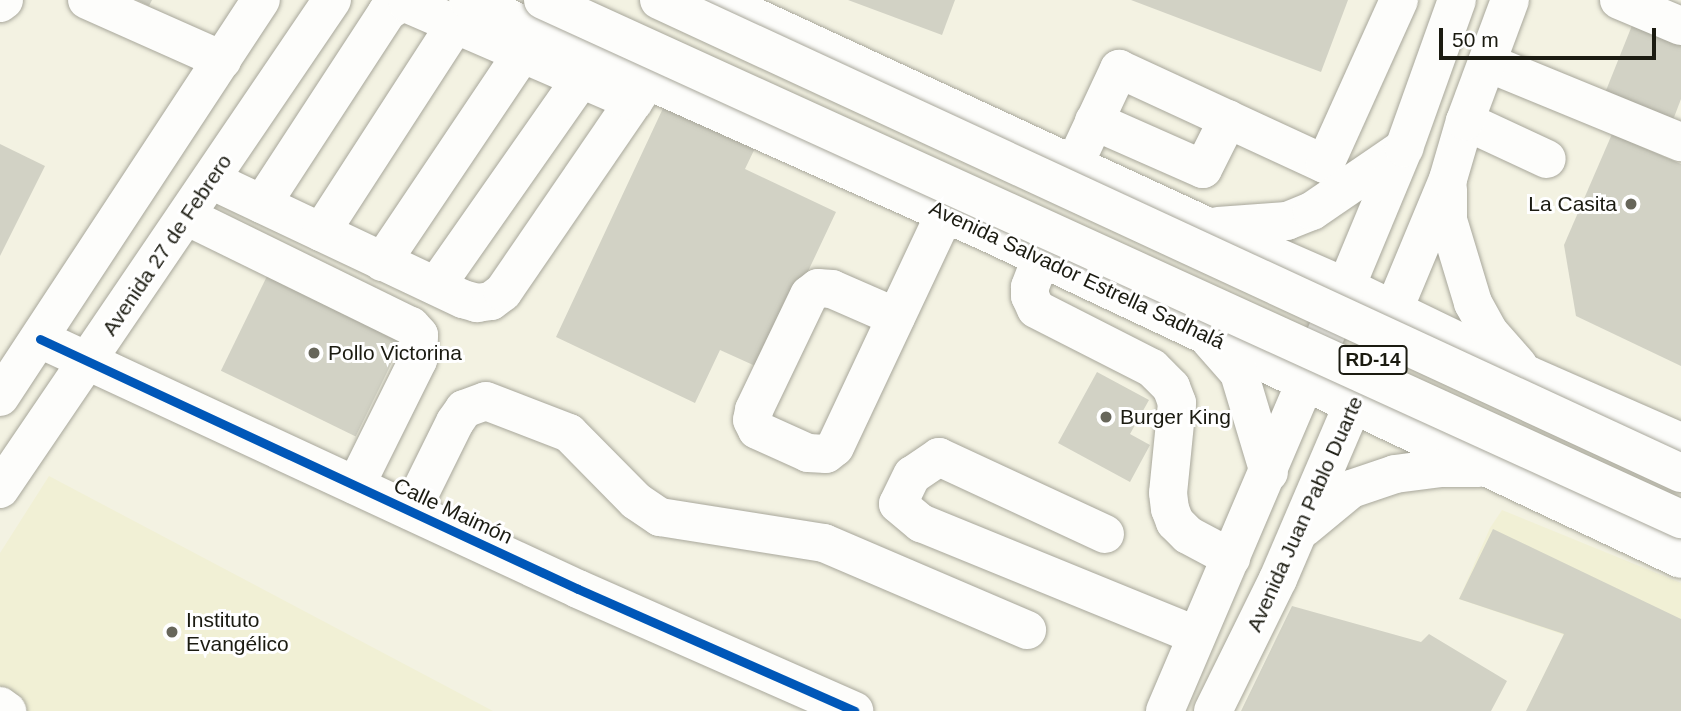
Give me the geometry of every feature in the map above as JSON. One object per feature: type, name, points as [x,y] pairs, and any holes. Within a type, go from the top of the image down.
[{"type":"main road","points":[[87,0],[222,60]]},
{"type":"main road","points":[[0,397],[261,0]]},
{"type":"main road","name":"Avenida 27 de Febrero","points":[[0,489],[89,362],[332,0]]},
{"type":"main road","name":"Avenida Salvador Estrella Sadhalá","points":[[542,0],[1681,519]]},
{"type":"main road","points":[[659,0],[1681,473]]},
{"type":"main road","points":[[718,0],[1204,225],[1394,309],[1527,374],[1681,442]]},
{"type":"main road","points":[[1075,163],[1119,69],[1325,164],[1399,0]]},
{"type":"main road","name":"RD-14","points":[[1165,711],[1269,473],[1404,148],[1457,0]]},
{"type":"main road","name":"Avenida Juan Pablo Duarte","points":[[1213,711],[1299,532],[1394,309],[1448,179],[1465,121],[1510,0]]},
{"type":"main road","points":[[1619,0],[1681,26]]},
{"type":"main road","points":[[211,180],[436,286],[477,303],[491,301],[503,292],[641,90],[581,79],[522,54],[462,12],[399,4],[387,12],[262,204]]},
{"type":"main road","points":[[321,232],[462,12]]},
{"type":"main road","name":"Avenida Salvador Estrella Sadhalá","points":[[462,12],[641,90],[945,213],[1681,559]]},
{"type":"main road","points":[[382,262],[522,54]]},
{"type":"main road","points":[[1488,63],[1681,142]]},
{"type":"main road","points":[[436,286],[581,79]]},
{"type":"main road","points":[[1094,121],[1203,169],[1228,120]]},
{"type":"main road","points":[[1465,121],[1547,159]]},
{"type":"main road","points":[[1204,225],[1238,227],[1287,221],[1326,203],[1404,148]]},
{"type":"main road","points":[[1448,179],[1448,220],[1473,303],[1489,332],[1527,374]]},
{"type":"main road","points":[[896,317],[945,213]]},
{"type":"main road","points":[[186,216],[411,326],[419,335],[421,347],[418,360],[356,485]]},
{"type":"main road","points":[[1041,258],[1030,287],[1030,296],[1036,309],[1152,368],[1171,387],[1177,403],[1177,421],[1168,493],[1170,509],[1175,522],[1188,535],[1231,558]]},
{"type":"main road","points":[[1203,333],[1239,373],[1269,473]]},
{"type":"main road","name":"Calle Maimón","points":[[40,339],[411,511],[854,711]]},
{"type":"main road","points":[[411,511],[455,422],[464,409],[486,401],[569,433],[585,445],[636,500],[660,517],[824,543],[1027,630]]},
{"type":"main road","points":[[1105,534],[939,457],[912,475],[898,504],[922,523],[1196,635]]},
{"type":"main road","points":[[1299,532],[1351,489],[1395,474],[1440,468],[1486,468]]},
{"type":"main road","points":[[0,706],[7,711]]},
{"type":"shaded area","name":"Instituto Evangélico","points":[[49,476],[493,711],[0,711],[0,553]]},
{"type":"shaded area","points":[[1502,510],[1681,583],[1681,711],[1526,711],[1564,635],[1459,599],[1490,528]]},
{"type":"building","points":[[137,0],[152,0],[149,6]]},
{"type":"building","points":[[848,0],[955,0],[942,35]]},
{"type":"building","points":[[1131,0],[1348,0],[1321,72]]},
{"type":"building","points":[[1633,23],[1681,43],[1681,99],[1673,120],[1605,93]]},
{"type":"building","points":[[665,104],[756,146],[745,169],[836,212],[762,369],[720,350],[695,403],[556,337]]},
{"type":"building","name":"La Casita","points":[[1612,134],[1681,164],[1681,366],[1576,316],[1564,245]]},
{"type":"building","points":[[0,144],[45,166],[0,256]]},
{"type":"building","name":"Pollo Victorina","points":[[270,270],[405,336],[356,436],[221,371]]},
{"type":"building","name":"Burger King","points":[[1097,372],[1149,400],[1130,434],[1150,445],[1130,482],[1058,443]]},
{"type":"building","points":[[1493,529],[1681,619],[1681,711],[1526,711],[1564,634],[1459,599]]},
{"type":"building","points":[[1292,606],[1421,642],[1429,634],[1507,681],[1491,711],[1241,711]]},
{"type":"cycle path","points":[[40,339],[578,589],[854,711]]},
{"type":"place","name":"La Casita","points":[[1631,204]]},
{"type":"place","name":"Pollo Victorina","points":[[314,353]]},
{"type":"place","name":"Burger King","points":[[1106,417]]},
{"type":"place","name":"Instituto Evangélico","points":[[172,632]]}]
